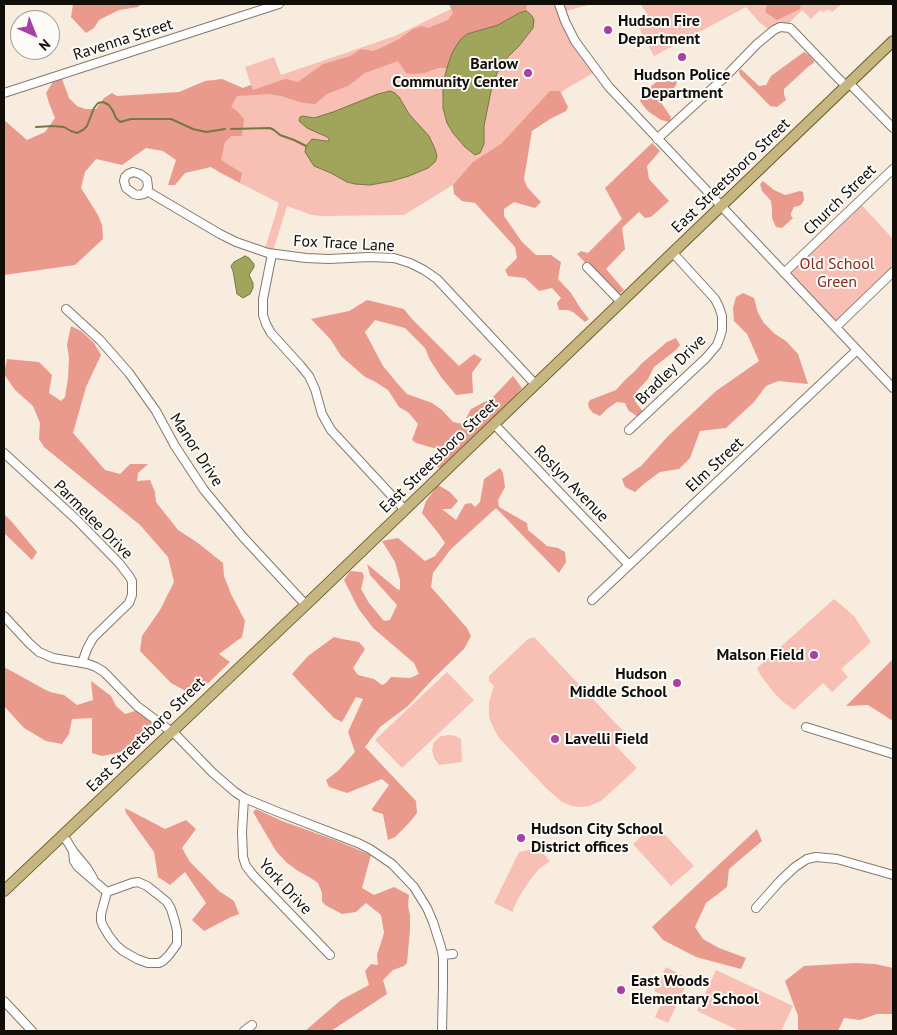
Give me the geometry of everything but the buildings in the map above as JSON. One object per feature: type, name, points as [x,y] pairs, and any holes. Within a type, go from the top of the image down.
[{"type":"main road","name":"East Streetsboro Street","points":[[4,891],[893,41]]},
{"type":"street","name":"Ravenna Street","points":[[4,93],[279,4]]},
{"type":"street","points":[[559,4],[575,41],[609,87],[893,388]]},
{"type":"street","points":[[657,139],[758,44],[780,27],[790,28],[835,75],[848,84],[893,128]]},
{"type":"street","name":"Church Street","points":[[784,272],[893,168]]},
{"type":"street","name":"Fox Trace Lane","points":[[147,191],[220,234],[272,254],[330,259],[368,256],[394,258],[410,263],[437,279],[536,384]]},
{"type":"street","name":"Bradley Drive","points":[[629,430],[706,358],[717,345],[722,330],[722,316],[715,299],[673,253]]},
{"type":"street","points":[[272,254],[263,299],[263,315],[266,324],[271,333],[309,376],[322,414],[331,430],[404,509]]},
{"type":"street","points":[[587,266],[621,302]]},
{"type":"street","points":[[836,327],[893,272]]},
{"type":"street","name":"Manor Drive","points":[[66,309],[100,340],[129,373],[152,406],[204,490],[305,604]]},
{"type":"street","name":"Elm Street","points":[[592,600],[857,350]]},
{"type":"street","name":"Roslyn Avenue","points":[[494,424],[629,565]]},
{"type":"street","name":"Parmelee Drive","points":[[4,453],[77,520],[119,563],[132,582],[132,595],[129,603],[94,638],[87,649],[82,663]]},
{"type":"street","points":[[4,616],[39,652],[53,658],[96,667],[104,672],[137,706],[176,735],[227,786],[244,798],[358,843],[392,864],[414,887],[427,908],[443,955],[442,1031]]},
{"type":"street","points":[[806,727],[893,754]]},
{"type":"street","name":"York Drive","points":[[244,798],[242,832],[246,866],[330,955]]},
{"type":"street","points":[[62,836],[73,851],[74,861],[78,868],[95,880],[107,892]]},
{"type":"street","points":[[756,908],[795,867],[807,859],[816,856],[837,859],[893,874]]},
{"type":"street","points":[[138,882],[147,886],[167,902],[172,909],[177,941],[174,949],[163,961],[155,964],[144,962],[123,951],[112,941],[105,931],[101,917],[107,892],[138,882]]},
{"type":"street","points":[[443,955],[453,954]]},
{"type":"street","points":[[4,1001],[32,1031]]},
{"type":"street","points":[[244,1031],[252,1025]]},
{"type":"green space","points":[[461,4],[592,4],[562,12],[597,71],[564,90],[500,156],[404,215],[320,216],[287,206],[272,254],[264,252],[279,203],[211,167],[220,96],[251,85],[245,67],[274,57],[281,75],[395,36]]},
{"type":"green space","points":[[640,4],[842,4],[832,12],[829,9],[823,12],[820,10],[811,19],[802,10],[789,23],[768,29],[746,7],[654,56],[641,32],[641,20],[648,15]]},
{"type":"green space","name":"Old School Green","points":[[859,202],[893,239],[893,272],[836,327],[784,273]]},
{"type":"green space","name":"Malson Field","points":[[834,599],[854,616],[871,642],[841,669],[848,677],[832,692],[823,683],[794,710],[775,694],[757,668]]},
{"type":"green space","points":[[534,637],[625,733],[614,744],[637,768],[601,801],[589,806],[572,806],[562,802],[546,788],[499,738],[491,723],[489,702],[494,686],[489,681],[489,676],[528,639]]},
{"type":"green space","points":[[447,672],[474,700],[402,768],[375,740]]},
{"type":"green space","points":[[449,735],[461,739],[462,762],[439,765],[434,758],[432,750],[434,742],[441,736]]},
{"type":"green space","points":[[655,824],[694,866],[671,886],[633,844]]},
{"type":"green space","points":[[538,848],[550,861],[539,869],[530,880],[519,897],[513,912],[494,903],[519,852]]},
{"type":"green space","points":[[666,967],[689,979],[668,1023],[655,1017],[665,996],[654,991]]},
{"type":"green space","points":[[716,970],[793,1006],[781,1031],[740,1031],[697,1011]]},
{"type":"shaded area","points":[[73,4],[141,4],[138,7],[119,10],[99,20],[94,28],[86,33],[71,17]]},
{"type":"shaded area","points":[[449,4],[527,4],[526,11],[498,25],[467,34],[460,40],[452,53],[447,68],[411,74],[406,73],[398,61],[365,73],[348,86],[327,94],[315,104],[303,103],[270,94],[237,96],[231,107],[244,119],[242,136],[231,136],[225,142],[221,160],[242,173],[240,183],[211,167],[185,173],[175,185],[168,185],[176,160],[163,151],[146,148],[122,165],[96,159],[85,172],[81,188],[98,215],[102,225],[103,239],[75,265],[4,275],[4,120],[27,140],[45,132],[55,118],[46,93],[54,80],[62,79],[69,98],[77,106],[85,109],[96,109],[104,98],[112,93],[117,96],[179,92],[205,81],[222,79],[243,88],[251,85],[253,90],[286,79],[298,82],[323,64],[350,56],[361,49],[373,51],[399,39],[413,29],[422,26],[428,28],[448,20],[453,13]]},
{"type":"shaded area","points":[[767,4],[801,4],[800,9],[777,20],[765,12]]},
{"type":"shaded area","points":[[526,11],[534,20],[533,28],[505,60],[497,73],[491,91],[484,126],[484,144],[480,153],[475,155],[453,133],[447,123],[443,108],[443,83],[452,53],[460,40],[467,34],[498,25]]},
{"type":"shaded area","points":[[804,52],[809,55],[814,63],[784,89],[786,100],[777,107],[770,106],[740,75],[739,71],[741,69],[759,86],[766,85],[771,76]]},
{"type":"shaded area","points":[[668,73],[679,75],[672,91],[663,94],[660,101],[671,117],[670,122],[661,120],[649,112],[640,101],[641,94]]},
{"type":"shaded area","points":[[390,91],[399,97],[409,114],[429,136],[437,156],[435,162],[428,168],[409,176],[370,185],[347,182],[314,166],[305,152],[306,146],[312,139],[329,141],[329,139],[307,128],[299,121],[300,117],[314,118]]},
{"type":"shaded area","points":[[550,91],[560,91],[568,107],[566,111],[532,131],[524,179],[527,187],[541,202],[535,208],[514,202],[504,209],[504,216],[522,242],[536,255],[551,255],[561,262],[558,279],[571,293],[589,319],[585,322],[573,312],[559,310],[557,303],[561,298],[552,288],[539,291],[525,278],[508,276],[505,270],[517,258],[515,247],[475,203],[462,201],[454,194],[453,185],[473,162],[501,144]]},
{"type":"shaded area","points":[[652,143],[660,151],[647,166],[649,179],[669,201],[651,217],[645,218],[639,212],[622,228],[625,249],[606,269],[624,290],[617,296],[577,254],[581,251],[588,253],[622,219],[605,188]]},
{"type":"shaded area","points":[[763,181],[774,190],[785,195],[803,192],[804,200],[801,205],[794,207],[791,213],[793,218],[782,228],[776,227],[772,218],[771,201],[762,191],[760,184]]},
{"type":"shaded area","points":[[245,256],[254,264],[249,275],[253,288],[250,294],[243,298],[237,294],[231,266],[234,262]]},
{"type":"shaded area","points":[[743,293],[754,298],[758,313],[764,323],[775,334],[786,341],[798,354],[808,384],[778,381],[766,386],[754,402],[726,428],[700,431],[690,458],[679,469],[660,472],[635,492],[625,487],[622,479],[641,466],[668,436],[716,391],[759,361],[747,334],[734,321],[733,308],[736,297]]},
{"type":"shaded area","points":[[367,300],[404,309],[459,366],[474,354],[482,359],[472,373],[473,393],[456,395],[441,377],[425,348],[405,328],[375,320],[365,332],[383,366],[407,394],[432,403],[442,410],[453,422],[463,424],[471,409],[492,398],[513,376],[522,388],[502,411],[443,469],[434,466],[437,449],[412,440],[418,424],[409,413],[399,407],[388,390],[365,377],[341,356],[331,340],[311,319],[349,311]]},
{"type":"shaded area","points":[[71,326],[81,331],[94,343],[101,355],[86,387],[73,433],[105,470],[120,474],[130,464],[148,464],[138,473],[137,481],[150,480],[155,492],[156,502],[178,530],[223,563],[224,576],[245,621],[242,637],[219,654],[230,662],[195,696],[171,683],[140,651],[142,636],[160,610],[174,582],[168,557],[140,525],[44,447],[39,439],[40,423],[33,406],[15,390],[4,374],[7,359],[39,362],[52,375],[49,393],[61,401],[65,397],[68,378],[69,358],[67,345]]},
{"type":"shaded area","points":[[676,338],[680,345],[654,367],[648,379],[636,392],[635,401],[644,413],[638,417],[628,410],[625,403],[617,402],[600,416],[593,413],[589,408],[588,403],[590,400],[616,390],[641,364],[667,342]]},
{"type":"shaded area","points":[[500,468],[503,473],[505,487],[498,500],[499,507],[527,523],[528,530],[547,546],[558,548],[565,552],[566,562],[559,573],[496,508],[451,549],[433,573],[431,587],[467,628],[471,636],[464,649],[408,706],[380,727],[365,747],[416,801],[417,813],[395,837],[388,840],[383,814],[372,809],[389,785],[382,779],[347,793],[329,787],[326,780],[338,771],[355,752],[348,732],[363,699],[356,697],[342,722],[334,718],[292,674],[308,656],[334,637],[359,642],[365,649],[353,668],[358,675],[374,679],[382,685],[391,677],[410,678],[419,674],[414,663],[373,628],[358,608],[344,580],[350,571],[362,572],[364,576],[361,589],[369,603],[384,621],[390,620],[397,605],[370,575],[367,564],[400,590],[400,580],[395,562],[382,541],[398,538],[425,561],[435,556],[445,543],[422,513],[426,501],[438,485],[450,492],[458,501],[451,509],[442,509],[456,520],[465,504],[471,503],[475,507],[480,502],[484,479]]},
{"type":"shaded area","points":[[4,514],[37,552],[32,560],[4,533]]},
{"type":"shaded area","points":[[893,659],[893,721],[868,705],[846,706]]},
{"type":"shaded area","points":[[4,667],[50,692],[64,695],[77,705],[93,700],[91,681],[111,696],[116,706],[125,714],[138,710],[159,727],[154,735],[135,746],[118,753],[102,756],[92,753],[92,718],[72,719],[69,734],[62,744],[46,741],[24,728],[4,706]]},
{"type":"shaded area","points":[[125,808],[165,829],[186,820],[196,829],[182,848],[190,862],[219,891],[234,901],[239,914],[204,931],[192,920],[206,903],[185,872],[170,885],[158,877],[154,852],[126,813]]},
{"type":"shaded area","points":[[256,809],[371,855],[362,888],[374,895],[394,887],[409,895],[410,930],[407,963],[393,970],[383,980],[387,994],[331,1031],[305,1031],[341,1000],[369,985],[365,971],[371,964],[378,965],[377,955],[384,933],[381,915],[366,903],[356,912],[342,914],[325,905],[322,901],[322,893],[318,883],[286,862],[276,851],[253,812]]},
{"type":"shaded area","points":[[757,829],[762,841],[729,869],[727,887],[706,903],[695,927],[703,939],[719,948],[746,958],[741,969],[696,957],[663,940],[652,927]]},
{"type":"shaded area","points":[[855,963],[875,964],[893,968],[893,1014],[877,1014],[860,1020],[844,1018],[838,1031],[798,1031],[798,1016],[785,981],[804,966]]},
{"type":"waterway","points":[[36,127],[64,127],[77,133],[87,126],[98,103],[103,102],[109,105],[120,122],[131,119],[171,119],[193,129],[206,132],[225,129]]},
{"type":"waterway","points":[[231,129],[270,128],[280,135],[306,146]]},
{"type":"place","name":"Hudson Fire Department","points":[[608,30]]},
{"type":"place","name":"Hudson Police Department","points":[[682,57]]},
{"type":"place","name":"Barlow Community Center","points":[[528,73]]},
{"type":"place","name":"Malson Field","points":[[814,655]]},
{"type":"place","name":"Hudson Middle School","points":[[677,683]]},
{"type":"place","name":"Lavelli Field","points":[[555,739]]},
{"type":"place","name":"Hudson City School District offices","points":[[521,838]]},
{"type":"place","name":"East Woods Elementary School","points":[[621,990]]}]
